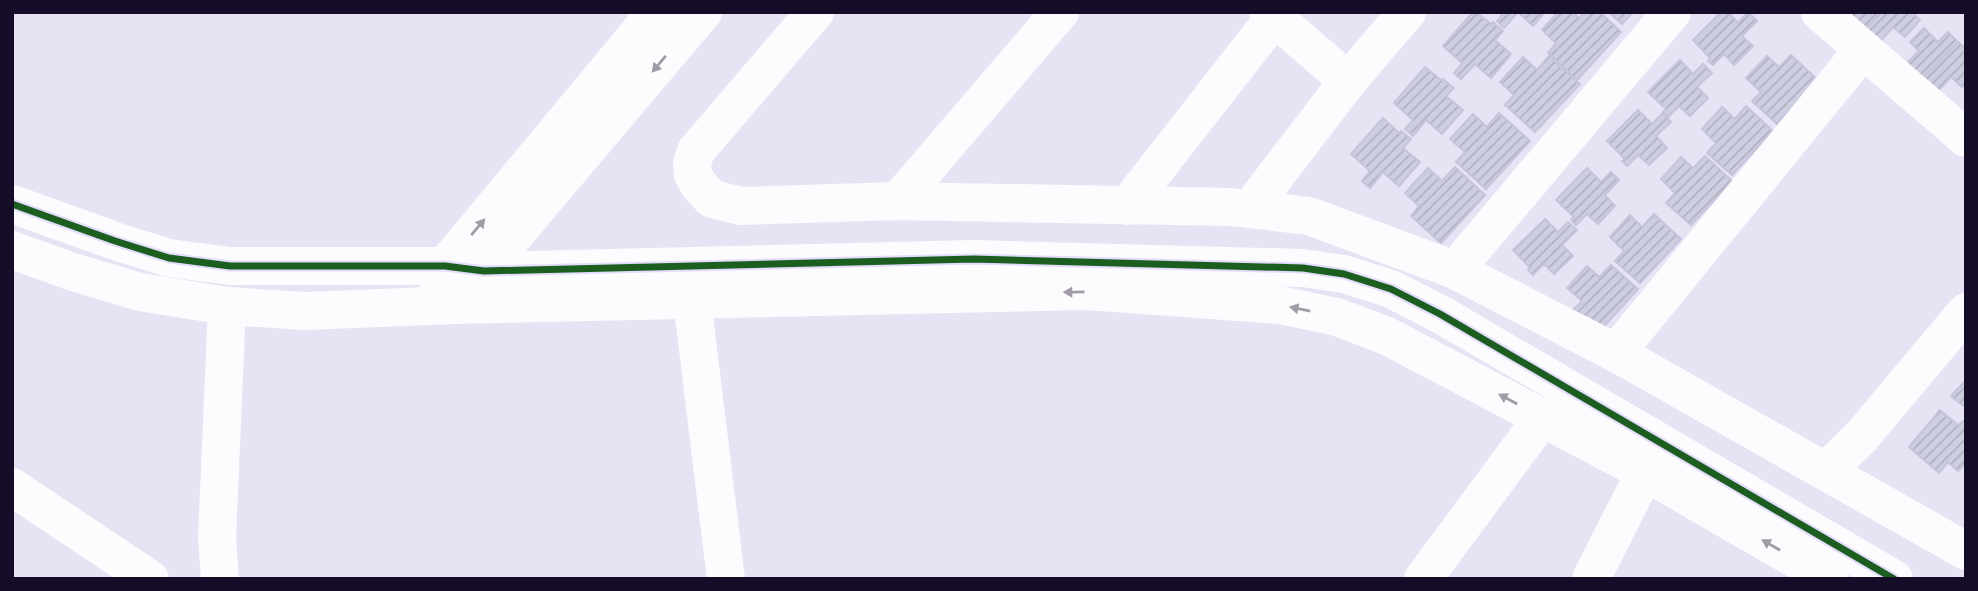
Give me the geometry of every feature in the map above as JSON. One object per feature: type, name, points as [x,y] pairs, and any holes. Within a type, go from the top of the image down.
[{"type":"street","points":[[432,306],[445,266],[656,12]]},
{"type":"street","points":[[477,288],[703,12]]},
{"type":"street","points":[[815,12],[696,151],[692,163],[693,175],[712,199],[741,206],[898,201],[1250,209],[1309,216],[1455,270],[1616,353],[1966,551]]},
{"type":"street","points":[[898,201],[1060,12]]},
{"type":"street","points":[[1250,209],[1348,81],[1407,12]]},
{"type":"street","points":[[1455,270],[1672,12]]},
{"type":"street","points":[[1821,12],[1966,138]]},
{"type":"street","points":[[1127,206],[1271,15],[1348,81]]},
{"type":"street","points":[[1616,353],[1863,50]]},
{"type":"street","points":[[12,204],[116,242],[169,258],[230,266],[445,266],[477,288],[692,300],[1087,291],[1280,305],[1337,317],[1387,336],[1646,472],[1830,579]]},
{"type":"street","points":[[12,250],[140,292],[227,306],[305,311],[432,306],[477,288],[974,259],[1303,268],[1344,274],[1391,289],[1440,314],[1894,579]]},
{"type":"street","points":[[692,300],[726,579]]},
{"type":"street","points":[[220,579],[217,538],[227,306]]},
{"type":"street","points":[[1826,471],[1861,437],[1966,312]]},
{"type":"street","points":[[1423,579],[1543,417]]},
{"type":"street","points":[[1591,579],[1646,472]]},
{"type":"street","points":[[12,487],[150,579]]},
{"type":"building","points":[[1473,12],[1491,24],[1493,22],[1503,31],[1495,40],[1511,54],[1491,78],[1475,64],[1461,79],[1454,73],[1462,63],[1443,46]]},
{"type":"building","points":[[1504,12],[1518,12],[1504,28],[1497,21]]},
{"type":"building","points":[[1518,12],[1545,12],[1533,26]]},
{"type":"building","points":[[1558,12],[1573,12],[1579,18],[1585,12],[1600,12],[1621,32],[1577,80],[1548,53],[1556,43],[1542,30]]},
{"type":"building","points":[[1609,12],[1633,12],[1622,24]]},
{"type":"building","points":[[1721,12],[1728,12],[1738,23],[1748,12],[1757,21],[1742,36],[1753,46],[1734,65],[1724,54],[1713,65],[1693,40]]},
{"type":"building","points":[[1882,12],[1865,29],[1849,14]]},
{"type":"building","points":[[1882,12],[1912,12],[1920,20],[1905,37],[1893,27],[1879,43],[1865,29]]},
{"type":"building","points":[[1924,28],[1938,42],[1948,32],[1958,42],[1922,79],[1906,64],[1919,51],[1910,42]]},
{"type":"building","points":[[1958,42],[1966,49],[1966,83],[1962,87],[1951,77],[1936,93],[1922,79]]},
{"type":"building","points":[[1791,55],[1818,80],[1777,124],[1752,101],[1761,92],[1746,78],[1767,56],[1779,67]]},
{"type":"building","points":[[1549,56],[1580,84],[1535,132],[1505,105],[1514,95],[1500,82],[1523,57],[1537,70]]},
{"type":"building","points":[[1680,60],[1693,74],[1703,64],[1712,73],[1697,87],[1708,98],[1690,116],[1679,106],[1668,117],[1663,112],[1666,109],[1648,92]]},
{"type":"building","points":[[1425,67],[1454,88],[1446,96],[1463,110],[1442,134],[1426,120],[1413,136],[1405,129],[1413,120],[1394,103]]},
{"type":"building","points":[[1746,106],[1773,131],[1732,175],[1707,153],[1716,143],[1702,129],[1722,107],[1735,119]]},
{"type":"building","points":[[1638,110],[1652,124],[1663,113],[1671,122],[1656,136],[1667,148],[1649,165],[1638,155],[1627,166],[1622,161],[1625,159],[1607,141]]},
{"type":"building","points":[[1499,113],[1530,141],[1486,189],[1456,162],[1465,152],[1450,139],[1473,114],[1487,127]]},
{"type":"building","points":[[1383,118],[1399,133],[1401,131],[1411,139],[1403,148],[1420,162],[1399,186],[1383,172],[1370,188],[1362,181],[1370,171],[1351,154]]},
{"type":"building","points":[[1705,156],[1732,181],[1691,225],[1666,203],[1675,193],[1661,179],[1681,157],[1693,168]]},
{"type":"building","points":[[1455,167],[1485,195],[1441,243],[1411,216],[1419,206],[1405,193],[1428,168],[1442,181]]},
{"type":"building","points":[[1587,168],[1601,182],[1611,172],[1619,180],[1605,195],[1615,206],[1598,224],[1587,214],[1576,225],[1571,220],[1574,217],[1556,200]]},
{"type":"building","points":[[1654,214],[1681,239],[1640,283],[1615,261],[1624,251],[1610,237],[1630,215],[1642,227]]},
{"type":"building","points":[[1545,219],[1558,232],[1568,222],[1577,230],[1562,245],[1573,256],[1554,274],[1544,264],[1533,275],[1513,250]]},
{"type":"building","points":[[1611,265],[1638,289],[1597,334],[1572,311],[1582,301],[1567,288],[1587,266],[1599,277]]},
{"type":"building","points":[[1966,380],[1966,408],[1951,396]]},
{"type":"building","points":[[1940,410],[1958,425],[1966,419],[1966,462],[1958,471],[1948,462],[1939,473],[1909,447]]},
{"type":"cycle path","points":[[12,204],[169,258],[230,266],[445,266],[484,271],[974,259],[1303,268],[1344,274],[1391,289],[1440,314],[1894,579]]}]
